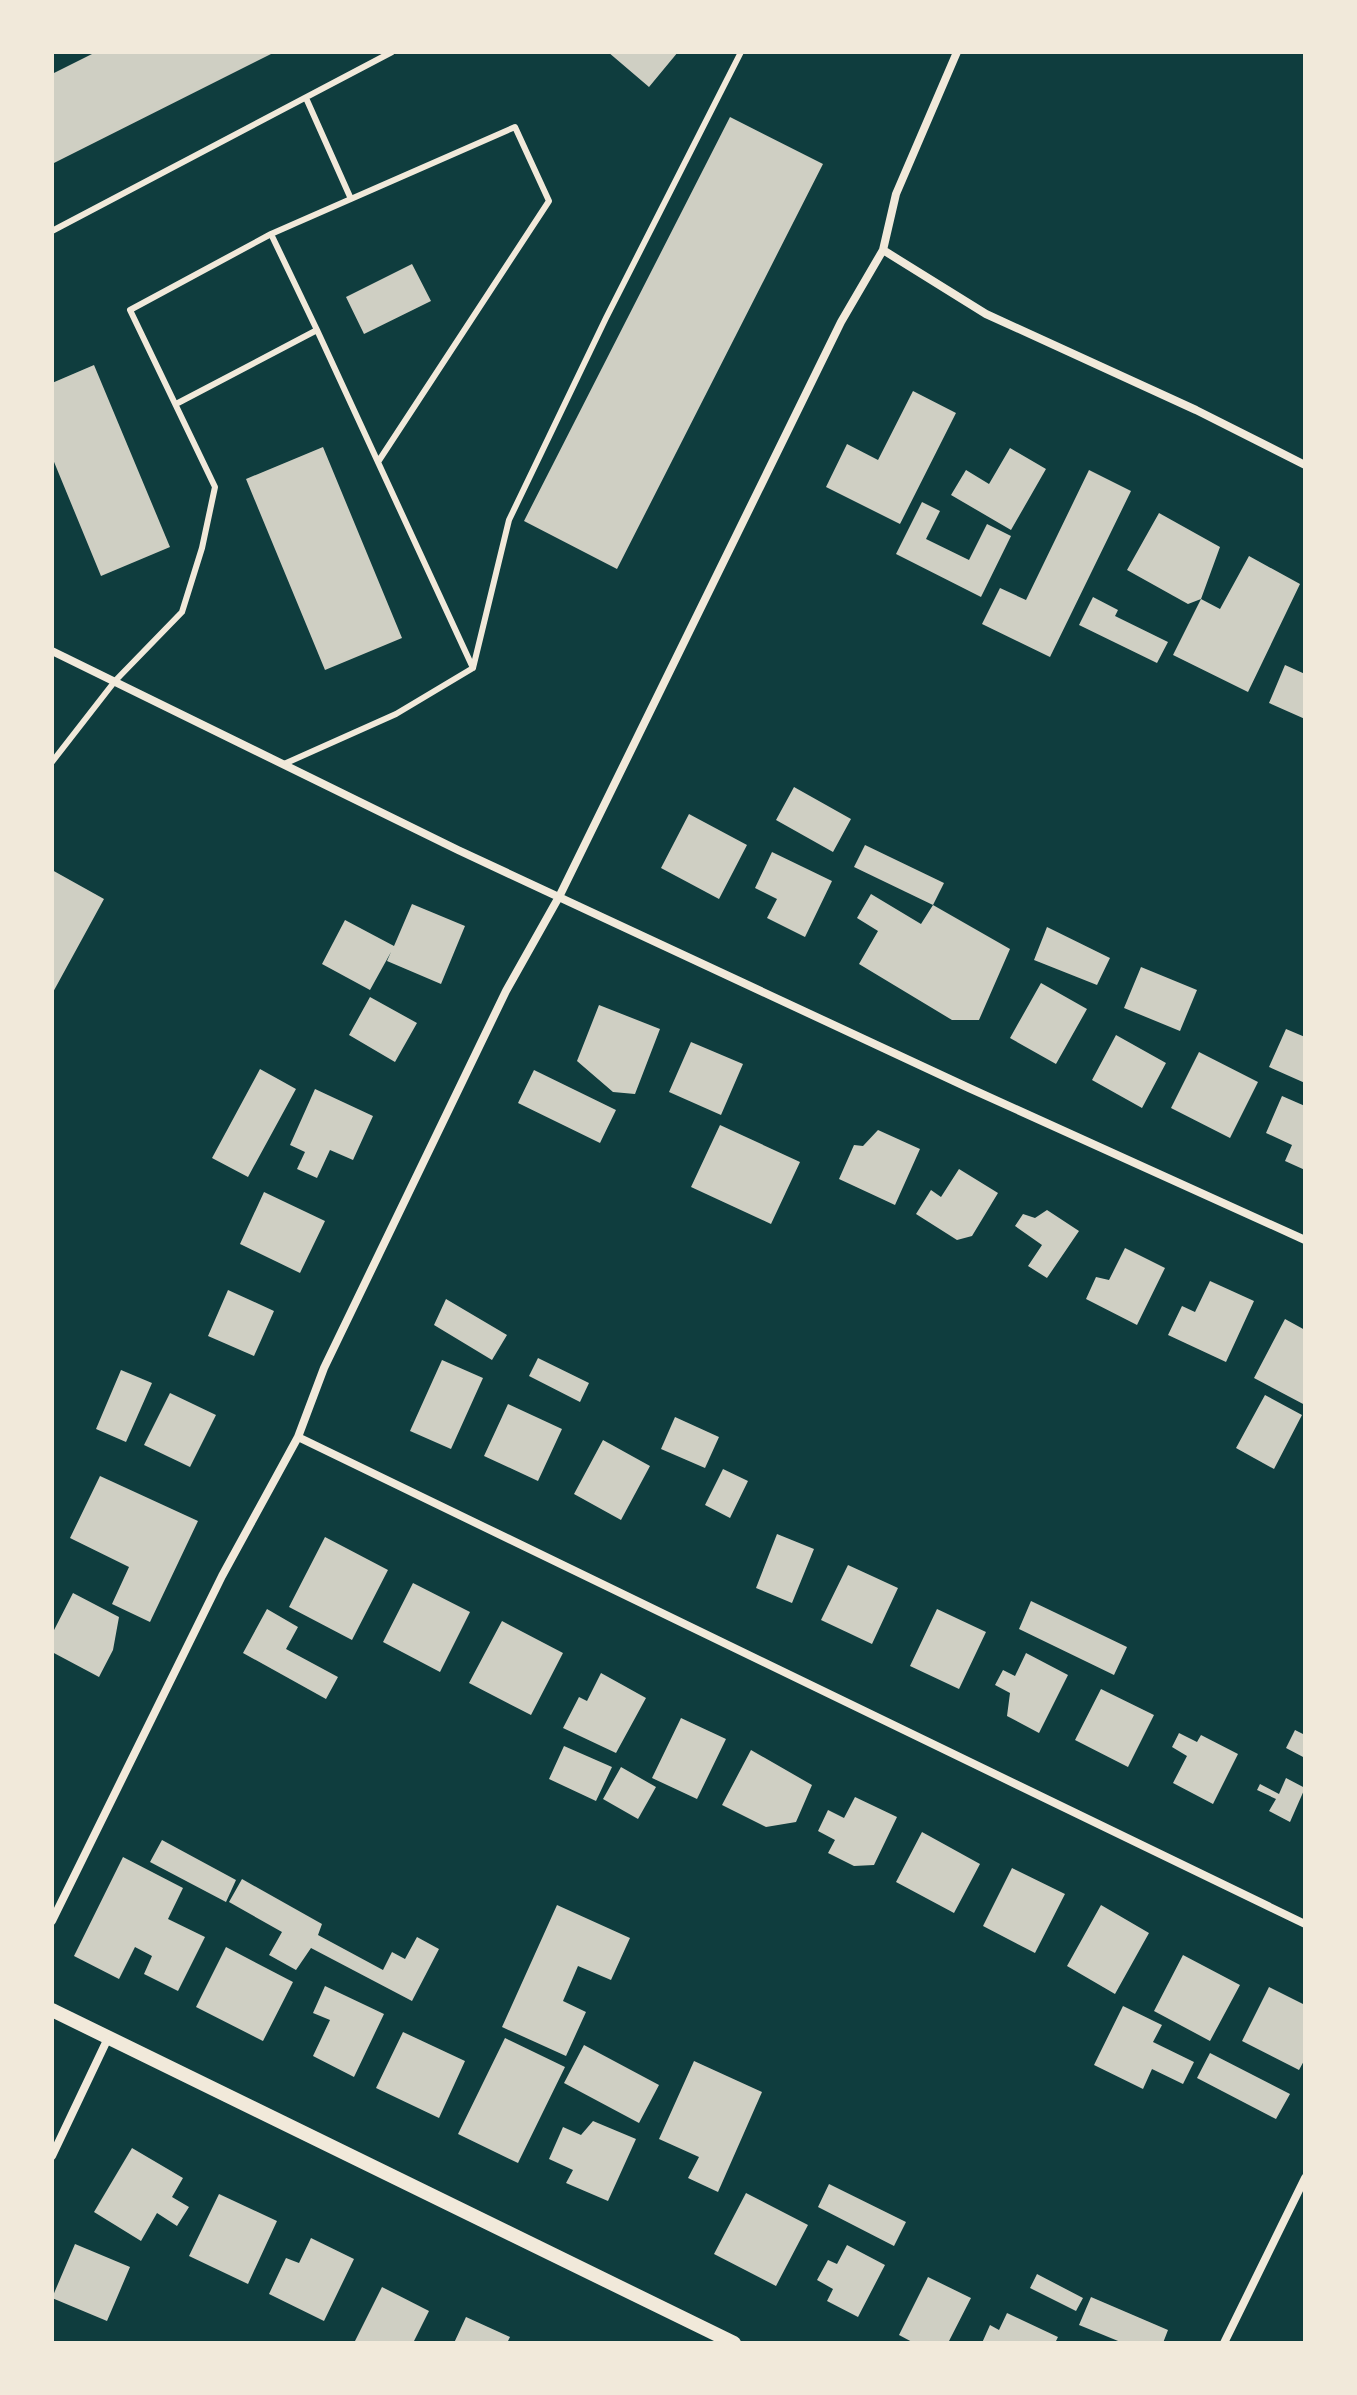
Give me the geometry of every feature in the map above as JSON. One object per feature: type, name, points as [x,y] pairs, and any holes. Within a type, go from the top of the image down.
[{"type":"street","points":[[52,1921],[222,1576],[298,1437],[324,1368],[485,1033],[560,895],[841,322],[883,250],[896,194],[957,52]]},
{"type":"street","points":[[883,250],[986,314],[1196,410],[1305,465]]},
{"type":"street","points":[[52,651],[458,850],[969,1088],[1305,1240]]},
{"type":"street","points":[[298,1437],[1305,1924]]},
{"type":"street","points":[[52,2010],[734,2343]]},
{"type":"street","points":[[52,2156],[109,2036]]},
{"type":"street","points":[[1224,2343],[1305,2178]]},
{"type":"lane","points":[[52,231],[392,52]]},
{"type":"lane","points":[[284,764],[396,714],[473,668],[509,520],[606,318],[741,52]]},
{"type":"lane","points":[[306,98],[351,199]]},
{"type":"lane","points":[[52,762],[115,681],[182,612],[202,548],[215,487],[130,310],[271,234],[515,127],[549,201],[378,462]]},
{"type":"lane","points":[[271,234],[473,668]]},
{"type":"lane","points":[[176,404],[317,330]]},
{"type":"building","points":[[96,52],[275,52],[52,164],[52,74]]},
{"type":"building","points":[[608,52],[678,52],[649,87]]},
{"type":"building","points":[[730,117],[823,164],[617,569],[524,521]]},
{"type":"building","points":[[412,264],[431,301],[364,334],[346,297]]},
{"type":"building","points":[[94,365],[170,547],[101,576],[52,457],[52,383]]},
{"type":"building","points":[[913,391],[956,413],[900,524],[826,487],[847,444],[878,460]]},
{"type":"building","points":[[323,447],[402,638],[325,670],[246,479]]},
{"type":"building","points":[[1010,448],[1046,469],[1011,530],[951,495],[966,470],[989,484]]},
{"type":"building","points":[[1089,470],[1131,491],[1050,657],[982,624],[1000,588],[1026,600]]},
{"type":"building","points":[[922,502],[940,511],[926,539],[969,560],[987,524],[1011,536],[981,597],[896,554]]},
{"type":"building","points":[[1159,513],[1220,547],[1201,599],[1188,604],[1127,570]]},
{"type":"building","points":[[1249,556],[1300,584],[1248,692],[1173,655],[1201,599],[1220,609]]},
{"type":"building","points":[[1093,597],[1118,610],[1115,616],[1168,642],[1157,663],[1079,625]]},
{"type":"building","points":[[1285,665],[1305,674],[1305,719],[1269,703]]},
{"type":"building","points":[[794,787],[851,819],[833,852],[776,820]]},
{"type":"building","points":[[689,814],[747,845],[719,899],[661,868]]},
{"type":"building","points":[[865,845],[944,883],[933,905],[854,867]]},
{"type":"building","points":[[772,852],[832,881],[805,937],[767,918],[777,899],[755,888]]},
{"type":"building","points":[[52,870],[104,899],[52,994]]},
{"type":"building","points":[[871,894],[921,924],[933,905],[1010,949],[979,1020],[952,1020],[859,964],[878,931],[857,918]]},
{"type":"building","points":[[412,904],[465,926],[441,984],[387,961],[391,952],[370,990],[322,964],[345,920],[394,946]]},
{"type":"building","points":[[1047,927],[1110,958],[1097,985],[1034,960]]},
{"type":"building","points":[[1141,967],[1197,990],[1180,1031],[1124,1008]]},
{"type":"building","points":[[1041,983],[1087,1009],[1056,1064],[1010,1038]]},
{"type":"building","points":[[370,997],[417,1023],[395,1062],[349,1035]]},
{"type":"building","points":[[599,1005],[660,1029],[635,1094],[613,1092],[577,1061]]},
{"type":"building","points":[[1286,1029],[1305,1037],[1305,1083],[1269,1067]]},
{"type":"building","points":[[1116,1035],[1166,1063],[1142,1108],[1092,1080]]},
{"type":"building","points":[[691,1042],[743,1064],[721,1115],[669,1092]]},
{"type":"building","points":[[1199,1052],[1258,1082],[1230,1138],[1171,1108]]},
{"type":"building","points":[[260,1069],[296,1089],[248,1177],[212,1158]]},
{"type":"building","points":[[534,1070],[616,1110],[600,1143],[518,1103]]},
{"type":"building","points":[[315,1089],[373,1116],[353,1160],[330,1150],[317,1178],[297,1169],[305,1152],[290,1145]]},
{"type":"building","points":[[1282,1096],[1305,1106],[1305,1170],[1285,1161],[1292,1145],[1266,1133]]},
{"type":"building","points":[[720,1125],[800,1162],[771,1224],[691,1187]]},
{"type":"building","points":[[878,1130],[920,1149],[895,1205],[839,1179],[854,1145],[863,1146]]},
{"type":"building","points":[[959,1169],[998,1193],[972,1236],[957,1240],[916,1214],[931,1190],[941,1197]]},
{"type":"building","points":[[264,1192],[325,1221],[300,1273],[240,1244]]},
{"type":"building","points":[[1047,1210],[1079,1231],[1047,1278],[1028,1266],[1042,1245],[1015,1226],[1023,1214],[1035,1218]]},
{"type":"building","points":[[1125,1248],[1165,1268],[1137,1325],[1086,1299],[1096,1277],[1109,1280]]},
{"type":"building","points":[[1210,1281],[1254,1301],[1226,1362],[1168,1335],[1182,1306],[1195,1312]]},
{"type":"building","points":[[228,1290],[274,1311],[254,1356],[208,1336]]},
{"type":"building","points":[[446,1299],[507,1335],[492,1360],[434,1325]]},
{"type":"building","points":[[1285,1319],[1305,1330],[1305,1405],[1254,1378]]},
{"type":"building","points":[[538,1358],[589,1383],[580,1402],[529,1376]]},
{"type":"building","points":[[442,1360],[483,1378],[451,1449],[410,1431]]},
{"type":"building","points":[[121,1370],[152,1383],[126,1442],[96,1429]]},
{"type":"building","points":[[170,1393],[216,1415],[190,1467],[144,1445]]},
{"type":"building","points":[[1265,1395],[1302,1415],[1274,1469],[1236,1448]]},
{"type":"building","points":[[508,1404],[562,1429],[538,1481],[484,1456]]},
{"type":"building","points":[[675,1417],[719,1437],[705,1468],[661,1449]]},
{"type":"building","points":[[603,1440],[650,1466],[621,1520],[574,1494]]},
{"type":"building","points":[[723,1469],[748,1481],[730,1518],[705,1505]]},
{"type":"building","points":[[100,1476],[198,1521],[150,1622],[112,1604],[129,1567],[70,1538]]},
{"type":"building","points":[[777,1534],[814,1549],[792,1603],[756,1588]]},
{"type":"building","points":[[325,1537],[388,1570],[352,1640],[289,1607]]},
{"type":"building","points":[[848,1565],[898,1588],[872,1644],[821,1620]]},
{"type":"building","points":[[413,1583],[470,1612],[440,1672],[383,1642]]},
{"type":"building","points":[[73,1593],[119,1617],[113,1650],[99,1677],[52,1652],[52,1634]]},
{"type":"building","points":[[1031,1601],[1127,1647],[1114,1675],[1019,1629]]},
{"type":"building","points":[[267,1609],[298,1627],[286,1649],[338,1677],[326,1699],[243,1653]]},
{"type":"building","points":[[937,1609],[986,1632],[959,1689],[910,1666]]},
{"type":"building","points":[[502,1621],[563,1653],[531,1715],[469,1683]]},
{"type":"building","points":[[1026,1653],[1068,1675],[1039,1733],[1007,1716],[1010,1693],[995,1685],[1003,1670],[1015,1676]]},
{"type":"building","points":[[601,1673],[646,1698],[616,1753],[563,1728],[579,1697],[587,1701]]},
{"type":"building","points":[[1101,1689],[1154,1715],[1128,1767],[1075,1740]]},
{"type":"building","points":[[681,1718],[726,1739],[697,1799],[652,1778]]},
{"type":"building","points":[[1295,1730],[1305,1735],[1305,1758],[1286,1748]]},
{"type":"building","points":[[1179,1733],[1197,1742],[1201,1735],[1238,1754],[1213,1804],[1173,1783],[1187,1756],[1172,1747]]},
{"type":"building","points":[[564,1746],[612,1767],[596,1801],[549,1779]]},
{"type":"building","points":[[751,1750],[812,1785],[796,1822],[766,1827],[722,1805]]},
{"type":"building","points":[[621,1767],[656,1787],[638,1819],[603,1799]]},
{"type":"building","points":[[1286,1778],[1305,1788],[1290,1822],[1269,1811],[1276,1799],[1257,1790],[1260,1784],[1279,1794]]},
{"type":"building","points":[[855,1797],[897,1817],[874,1865],[854,1866],[828,1853],[835,1840],[818,1831],[828,1810],[844,1818]]},
{"type":"building","points":[[922,1832],[980,1864],[954,1913],[896,1882]]},
{"type":"building","points":[[162,1840],[236,1880],[226,1902],[150,1862]]},
{"type":"building","points":[[123,1857],[183,1888],[168,1919],[205,1937],[178,1991],[144,1974],[152,1956],[135,1947],[119,1979],[74,1956]]},
{"type":"building","points":[[1012,1868],[1065,1894],[1035,1953],[983,1926]]},
{"type":"building","points":[[242,1879],[322,1924],[318,1935],[383,1970],[392,1952],[405,1959],[417,1937],[439,1949],[412,2001],[311,1948],[296,1970],[269,1955],[282,1932],[229,1902]]},
{"type":"building","points":[[557,1905],[630,1938],[611,1980],[578,1966],[563,2001],[586,2012],[566,2056],[502,2027]]},
{"type":"building","points":[[1101,1905],[1149,1933],[1115,1994],[1067,1966]]},
{"type":"building","points":[[226,1947],[293,1982],[263,2041],[196,2007]]},
{"type":"building","points":[[1183,1955],[1240,1985],[1210,2041],[1154,2011]]},
{"type":"building","points":[[325,1986],[384,2014],[354,2077],[313,2056],[330,2020],[313,2013]]},
{"type":"building","points":[[1269,1987],[1305,2005],[1305,2059],[1299,2070],[1242,2041]]},
{"type":"building","points":[[1123,2006],[1162,2025],[1153,2042],[1194,2062],[1183,2084],[1152,2069],[1143,2089],[1094,2065]]},
{"type":"building","points":[[403,2032],[465,2061],[439,2118],[376,2088]]},
{"type":"building","points":[[505,2038],[565,2067],[518,2163],[458,2134]]},
{"type":"building","points":[[584,2045],[659,2085],[639,2123],[564,2083]]},
{"type":"building","points":[[1210,2053],[1290,2094],[1276,2119],[1197,2078]]},
{"type":"building","points":[[694,2061],[762,2092],[718,2192],[688,2178],[699,2157],[659,2139]]},
{"type":"building","points":[[593,2121],[636,2139],[608,2201],[566,2183],[573,2170],[549,2159],[563,2127],[581,2135]]},
{"type":"building","points":[[132,2148],[183,2178],[172,2197],[189,2207],[177,2226],[157,2213],[141,2241],[94,2212]]},
{"type":"building","points":[[829,2184],[906,2222],[894,2246],[818,2207]]},
{"type":"building","points":[[746,2193],[808,2225],[776,2286],[714,2254]]},
{"type":"building","points":[[219,2194],[277,2221],[248,2284],[189,2256]]},
{"type":"building","points":[[311,2238],[354,2259],[324,2321],[269,2294],[286,2258],[299,2263]]},
{"type":"building","points":[[75,2244],[130,2267],[107,2321],[52,2298]]},
{"type":"building","points":[[847,2245],[885,2265],[858,2317],[827,2301],[833,2289],[817,2280],[828,2260],[837,2264]]},
{"type":"building","points":[[1037,2274],[1083,2298],[1076,2311],[1030,2288]]},
{"type":"building","points":[[928,2277],[971,2298],[948,2343],[914,2343],[899,2335]]},
{"type":"building","points":[[382,2287],[429,2311],[413,2343],[354,2343]]},
{"type":"building","points":[[1091,2297],[1168,2330],[1163,2343],[1123,2343],[1079,2325]]},
{"type":"building","points":[[1007,2313],[1058,2337],[1055,2343],[982,2343],[990,2325],[999,2330]]},
{"type":"building","points":[[466,2317],[510,2337],[507,2343],[454,2343]]}]
